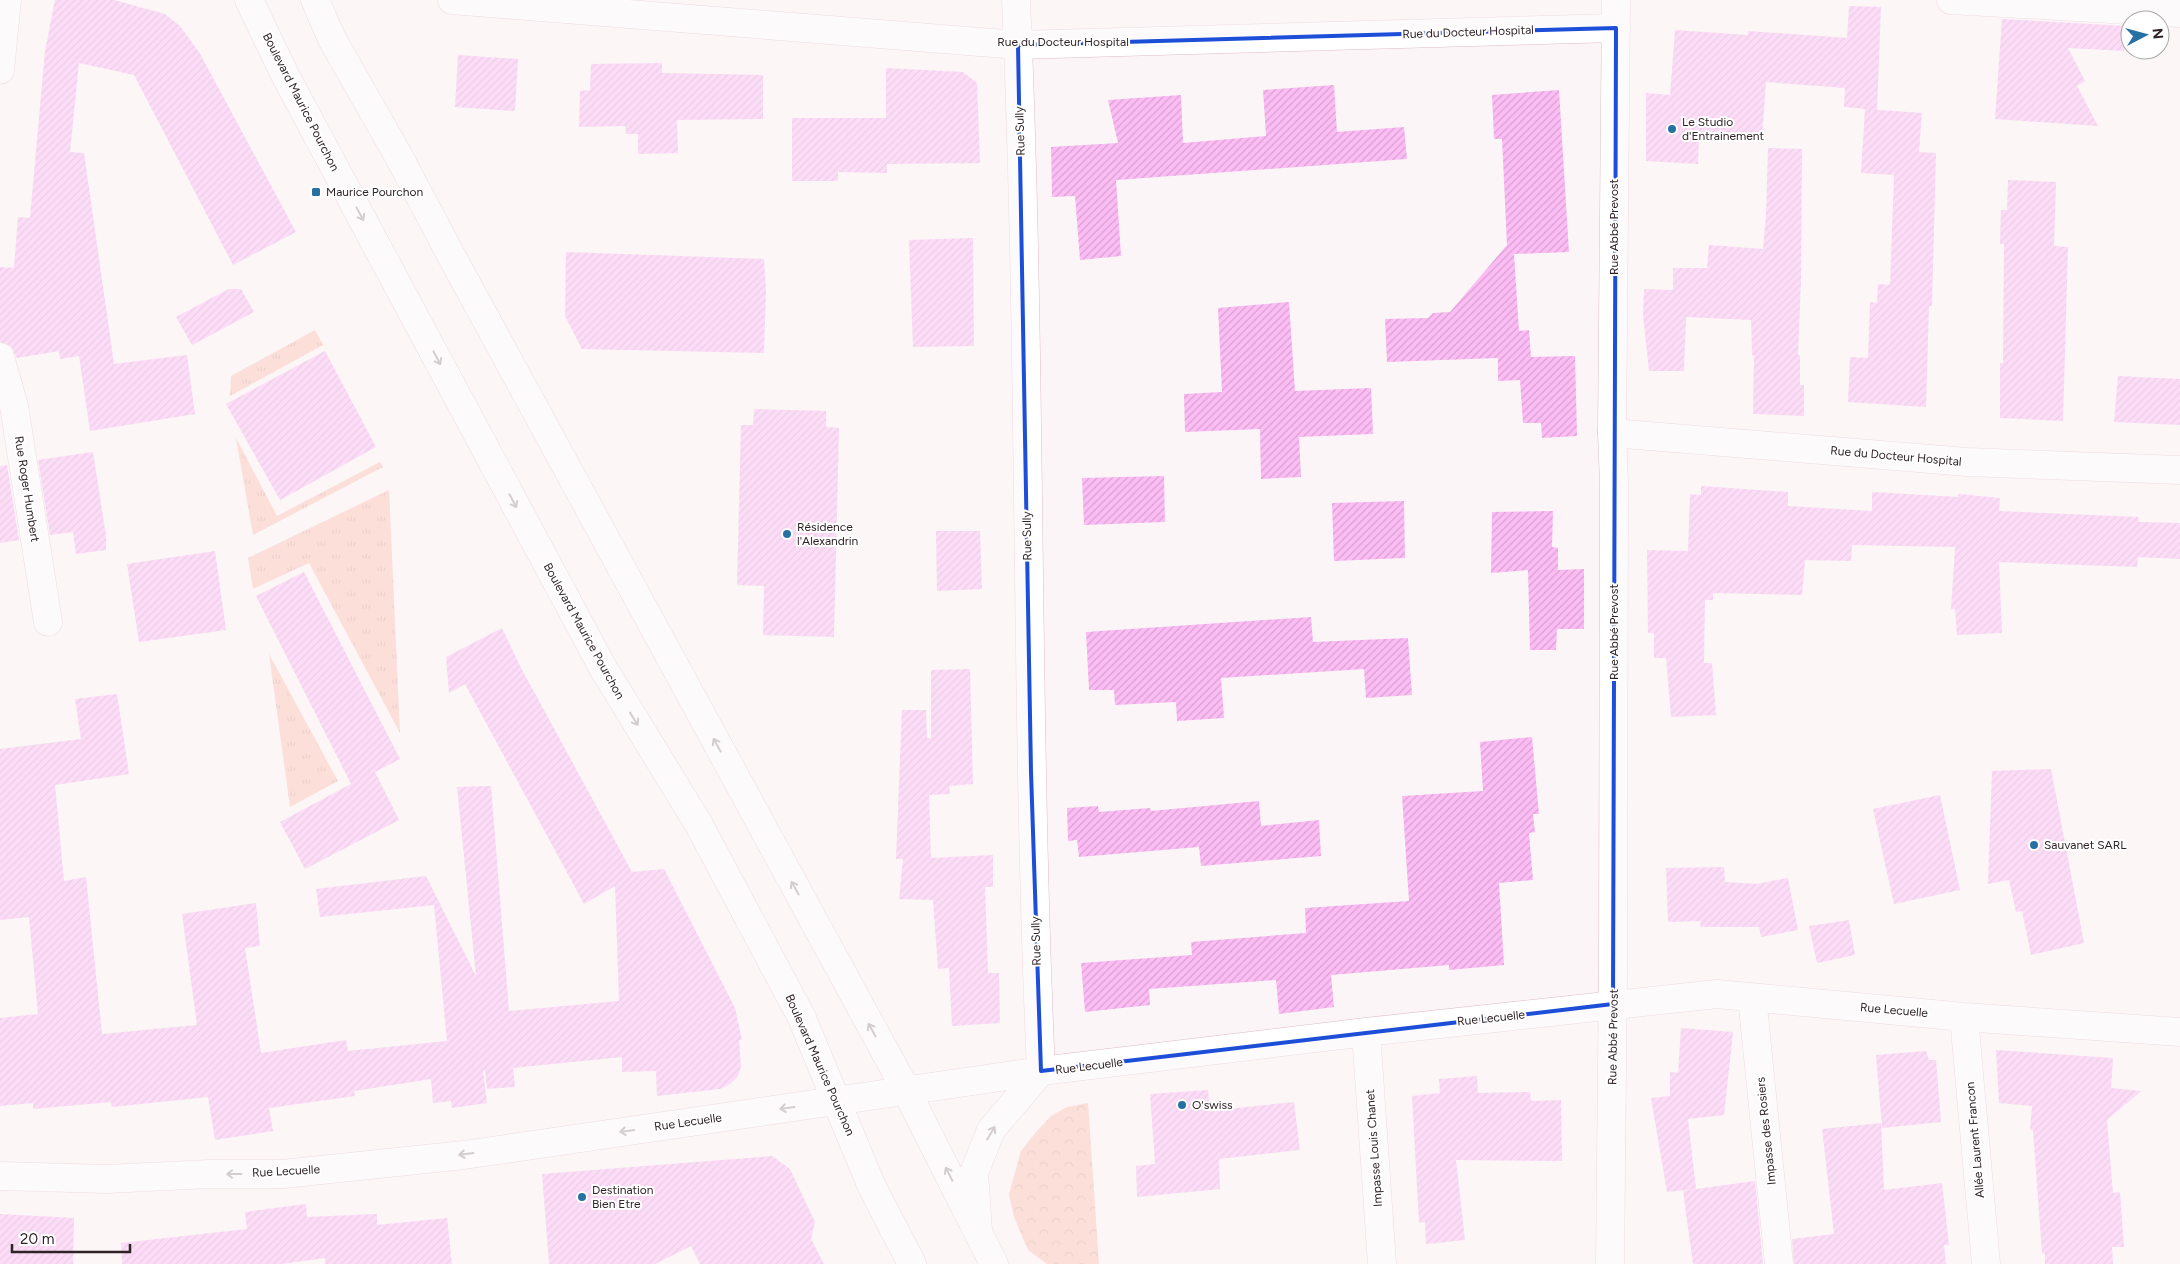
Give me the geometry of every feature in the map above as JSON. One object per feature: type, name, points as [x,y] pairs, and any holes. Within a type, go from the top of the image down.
[{"type":"street","points":[[0,70],[7,0]]},
{"type":"street","name":"Boulevard Maurice Pourchon","points":[[249,0],[286,77],[603,668],[698,823],[796,1008],[872,1187],[912,1264]]},
{"type":"street","points":[[315,0],[332,39],[398,155],[906,1090],[994,1264]]},
{"type":"street","name":"Rue du Docteur Hospital","points":[[452,0],[1018,45],[1616,28]]},
{"type":"street","name":"Rue Sully","points":[[1016,0],[1031,772],[1041,1071]]},
{"type":"street","name":"Rue Abbé Prevost","points":[[1610,1264],[1613,1004],[1614,482],[1612,433],[1616,0]]},
{"type":"street","points":[[1951,0],[2180,13]]},
{"type":"street","name":"Rue Roger Humbert","points":[[0,358],[14,406],[48,622]]},
{"type":"street","name":"Rue du Docteur Hospital","points":[[1612,433],[1967,462],[2180,470]]},
{"type":"street","name":"Rue Lecuelle","points":[[0,1176],[106,1179],[210,1174],[283,1174],[464,1155],[906,1090],[944,1087],[1041,1071],[1366,1032],[1717,994],[1964,1017],[2180,1032]]},
{"type":"street","name":"Impasse des Rosiers","points":[[1752,997],[1779,1264]]},
{"type":"street","name":"Allée Laurent Francon","points":[[1964,1017],[1986,1264]]},
{"type":"street","name":"Impasse Louis Chanet","points":[[1366,1032],[1382,1264]]},
{"type":"street","points":[[978,1231],[974,1173],[992,1130],[1041,1071]]},
{"type":"highlighted area","points":[[1616,28],[1613,1004],[1041,1071],[1031,772],[1018,45]]},
{"type":"green space","points":[[315,330],[323,345],[230,396],[231,376]]},
{"type":"green space","points":[[236,438],[277,516],[380,462],[383,467],[253,535]]},
{"type":"green space","points":[[389,490],[400,733],[309,563],[253,589],[248,558]]},
{"type":"green space","points":[[269,654],[338,781],[290,807]]},
{"type":"green space","points":[[1088,1103],[1099,1264],[1047,1264],[1028,1250],[1014,1217],[1009,1194],[1021,1151],[1036,1132],[1051,1116],[1067,1107]]},
{"type":"building","points":[[55,0],[114,0],[165,14],[180,26],[199,52],[296,232],[233,265],[134,75],[79,63],[70,152],[84,153],[114,364],[187,355],[195,414],[90,431],[79,356],[60,359],[59,351],[17,358],[11,346],[0,342],[0,267],[14,268],[18,217],[30,218],[45,51]]},
{"type":"building","points":[[1849,6],[1881,7],[1877,110],[1844,107],[1845,88],[1766,82],[1762,138],[1699,135],[1698,164],[1646,161],[1646,93],[1670,95],[1675,30],[1748,35],[1748,31],[1847,38]]},
{"type":"building","points":[[2002,19],[2120,26],[2120,51],[2068,48],[2085,81],[2077,86],[2098,126],[1995,119]]},
{"type":"building","points":[[458,55],[518,59],[515,111],[455,107]]},
{"type":"building","points":[[662,63],[662,73],[763,75],[763,119],[677,120],[678,153],[638,154],[638,134],[626,134],[625,126],[579,127],[580,91],[590,90],[591,64]]},
{"type":"building","points":[[886,68],[963,72],[977,83],[980,163],[887,164],[887,173],[838,172],[838,181],[792,181],[792,118],[886,118]]},
{"type":"building","points":[[1334,85],[1337,132],[1404,127],[1407,159],[1116,180],[1121,256],[1080,260],[1075,196],[1052,197],[1051,147],[1118,143],[1108,100],[1181,95],[1183,143],[1266,136],[1263,90]]},
{"type":"building","points":[[1559,90],[1569,252],[1514,254],[1519,331],[1529,330],[1531,357],[1575,356],[1577,436],[1542,438],[1541,423],[1523,423],[1520,380],[1498,381],[1498,358],[1387,362],[1385,319],[1428,318],[1433,313],[1450,312],[1507,245],[1502,139],[1494,139],[1492,95]]},
{"type":"building","points":[[1865,109],[1922,113],[1919,152],[1936,153],[1932,306],[1929,306],[1926,407],[1848,402],[1850,357],[1868,358],[1870,302],[1877,303],[1878,284],[1890,285],[1894,175],[1861,173]]},
{"type":"building","points":[[1768,148],[1802,149],[1801,280],[1798,355],[1800,355],[1800,385],[1804,385],[1804,416],[1753,414],[1754,355],[1752,355],[1751,320],[1686,317],[1684,371],[1649,371],[1643,315],[1644,289],[1673,290],[1673,268],[1707,268],[1709,245],[1763,249]]},
{"type":"building","points":[[2008,180],[2056,182],[2054,246],[2068,247],[2063,421],[2000,418],[2000,363],[2003,363],[2004,244],[2000,244],[2001,210],[2007,210]]},
{"type":"building","points":[[973,238],[974,346],[913,347],[909,240]]},
{"type":"building","points":[[566,252],[764,259],[766,290],[764,353],[582,349],[565,316]]},
{"type":"building","points":[[229,289],[241,289],[254,312],[192,345],[176,317]]},
{"type":"building","points":[[1289,302],[1295,391],[1371,388],[1373,434],[1299,437],[1301,477],[1261,479],[1260,429],[1185,432],[1184,394],[1222,392],[1218,308]]},
{"type":"building","points":[[325,351],[376,447],[280,500],[226,404]]},
{"type":"building","points":[[2118,376],[2180,379],[2180,425],[2114,422]]},
{"type":"building","name":"Résidence l'Alexandrin","points":[[754,409],[826,411],[826,427],[839,428],[834,637],[763,635],[764,586],[737,585],[741,425],[753,425]]},
{"type":"building","points":[[93,452],[106,536],[106,550],[76,554],[73,532],[50,535],[38,460]]},
{"type":"building","points":[[7,465],[19,540],[0,543],[0,466]]},
{"type":"building","points":[[1164,476],[1165,522],[1084,525],[1082,478]]},
{"type":"building","points":[[1701,486],[1788,492],[1788,506],[1872,511],[1872,492],[1958,497],[1958,494],[2000,498],[1999,511],[2138,517],[2139,522],[2180,523],[2180,559],[2138,557],[2137,567],[1999,562],[2002,633],[1957,635],[1955,609],[1951,609],[1955,547],[1852,545],[1851,561],[1805,560],[1802,595],[1713,593],[1713,600],[1705,600],[1704,663],[1712,663],[1716,715],[1671,717],[1666,658],[1654,658],[1654,633],[1648,633],[1647,550],[1688,551],[1690,494],[1701,495]]},
{"type":"building","points":[[1404,501],[1405,558],[1334,561],[1332,503]]},
{"type":"building","points":[[1553,511],[1552,547],[1558,548],[1558,570],[1584,569],[1584,629],[1557,629],[1556,650],[1530,650],[1528,570],[1491,573],[1492,512]]},
{"type":"building","points":[[936,531],[980,531],[982,589],[937,591]]},
{"type":"building","points":[[215,551],[226,630],[139,642],[127,564]]},
{"type":"building","points":[[304,572],[400,759],[375,772],[399,820],[305,869],[280,822],[351,784],[256,596]]},
{"type":"building","points":[[1311,617],[1313,642],[1408,638],[1412,695],[1366,698],[1364,669],[1221,678],[1224,718],[1177,721],[1176,702],[1115,705],[1114,690],[1089,690],[1086,632]]},
{"type":"building","points":[[502,628],[520,666],[632,872],[664,869],[735,1008],[742,1040],[739,1040],[741,1066],[738,1076],[730,1084],[720,1089],[657,1096],[656,1071],[622,1072],[622,1057],[513,1068],[515,1087],[487,1089],[485,1070],[483,1071],[487,1103],[452,1108],[451,1101],[433,1103],[431,1079],[354,1091],[355,1096],[269,1108],[273,1131],[215,1140],[208,1097],[112,1107],[111,1102],[33,1109],[33,1103],[0,1106],[0,1018],[38,1014],[29,917],[0,920],[0,749],[81,739],[75,699],[117,694],[129,774],[55,785],[64,881],[86,877],[102,1034],[197,1025],[182,914],[256,903],[260,946],[245,948],[261,1053],[346,1040],[348,1051],[447,1041],[434,905],[320,917],[316,889],[426,876],[476,976],[457,787],[491,786],[509,1011],[619,1001],[615,886],[584,904],[465,684],[449,693],[446,657]]},
{"type":"building","points":[[970,669],[973,784],[949,786],[950,794],[929,795],[931,858],[993,855],[993,887],[985,887],[988,973],[999,973],[1000,1023],[952,1026],[949,968],[938,969],[933,900],[899,899],[903,859],[896,859],[902,710],[926,710],[927,738],[931,738],[931,670]]},
{"type":"building","points":[[1532,737],[1539,814],[1533,814],[1535,832],[1529,833],[1533,880],[1499,883],[1504,965],[1449,970],[1449,965],[1331,975],[1334,1007],[1279,1014],[1276,980],[1149,989],[1150,1005],[1085,1012],[1081,963],[1192,955],[1191,942],[1306,933],[1305,908],[1409,901],[1402,796],[1483,791],[1480,742]]},
{"type":"building","name":"Sauvanet SARL","points":[[2051,769],[2084,943],[2031,955],[2022,911],[2016,912],[2009,880],[1988,884],[1992,771]]},
{"type":"building","points":[[1940,795],[1960,890],[1894,904],[1873,809]]},
{"type":"building","points":[[1259,801],[1261,826],[1319,820],[1321,856],[1201,866],[1199,847],[1079,857],[1077,840],[1068,841],[1067,808],[1098,806],[1099,812],[1150,808],[1151,811]]},
{"type":"building","points":[[1724,867],[1725,882],[1757,884],[1788,878],[1798,930],[1761,937],[1759,927],[1700,927],[1701,921],[1668,922],[1666,868]]},
{"type":"building","points":[[1849,920],[1855,955],[1817,963],[1809,926]]},
{"type":"building","points":[[1681,1028],[1733,1032],[1724,1115],[1688,1119],[1696,1189],[1755,1181],[1763,1264],[1693,1264],[1683,1191],[1694,1189],[1667,1192],[1651,1098],[1670,1096],[1670,1072],[1678,1073]]},
{"type":"building","points":[[1996,1050],[2113,1058],[2111,1088],[2141,1091],[2107,1120],[2113,1193],[2120,1192],[2124,1247],[2112,1247],[2113,1264],[2045,1264],[2045,1254],[2042,1253],[2033,1130],[2030,1130],[2032,1106],[1999,1103]]},
{"type":"building","points":[[1926,1051],[1929,1060],[1936,1060],[1941,1122],[1882,1128],[1876,1055]]},
{"type":"building","points":[[1477,1076],[1478,1093],[1530,1092],[1531,1101],[1561,1100],[1562,1161],[1456,1160],[1465,1240],[1426,1244],[1425,1222],[1419,1223],[1412,1096],[1440,1093],[1439,1079]]},
{"type":"building","points":[[1208,1090],[1210,1111],[1294,1102],[1300,1150],[1219,1159],[1220,1189],[1137,1197],[1136,1166],[1155,1164],[1150,1094]]},
{"type":"building","points":[[1881,1123],[1884,1190],[1942,1183],[1949,1245],[1944,1245],[1946,1264],[1794,1264],[1792,1239],[1834,1234],[1822,1129]]},
{"type":"building","points":[[772,1156],[790,1169],[815,1222],[811,1239],[824,1264],[700,1264],[691,1246],[655,1264],[549,1264],[542,1174]]},
{"type":"building","points":[[306,1204],[307,1217],[377,1214],[377,1225],[447,1218],[452,1264],[325,1264],[325,1258],[281,1264],[122,1264],[121,1243],[247,1229],[245,1212]]},
{"type":"building","points":[[0,1214],[74,1218],[73,1264],[0,1264]]},
{"type":"place","name":"Le Studio d'Entrainement","points":[[1672,129]]},
{"type":"place","name":"Maurice Pourchon","points":[[316,192]]},
{"type":"place","name":"Résidence l'Alexandrin","points":[[787,534]]},
{"type":"place","name":"Sauvanet SARL","points":[[2034,845]]},
{"type":"place","name":"O'swiss","points":[[1182,1105]]},
{"type":"place","name":"Destination Bien Etre","points":[[582,1197]]}]
